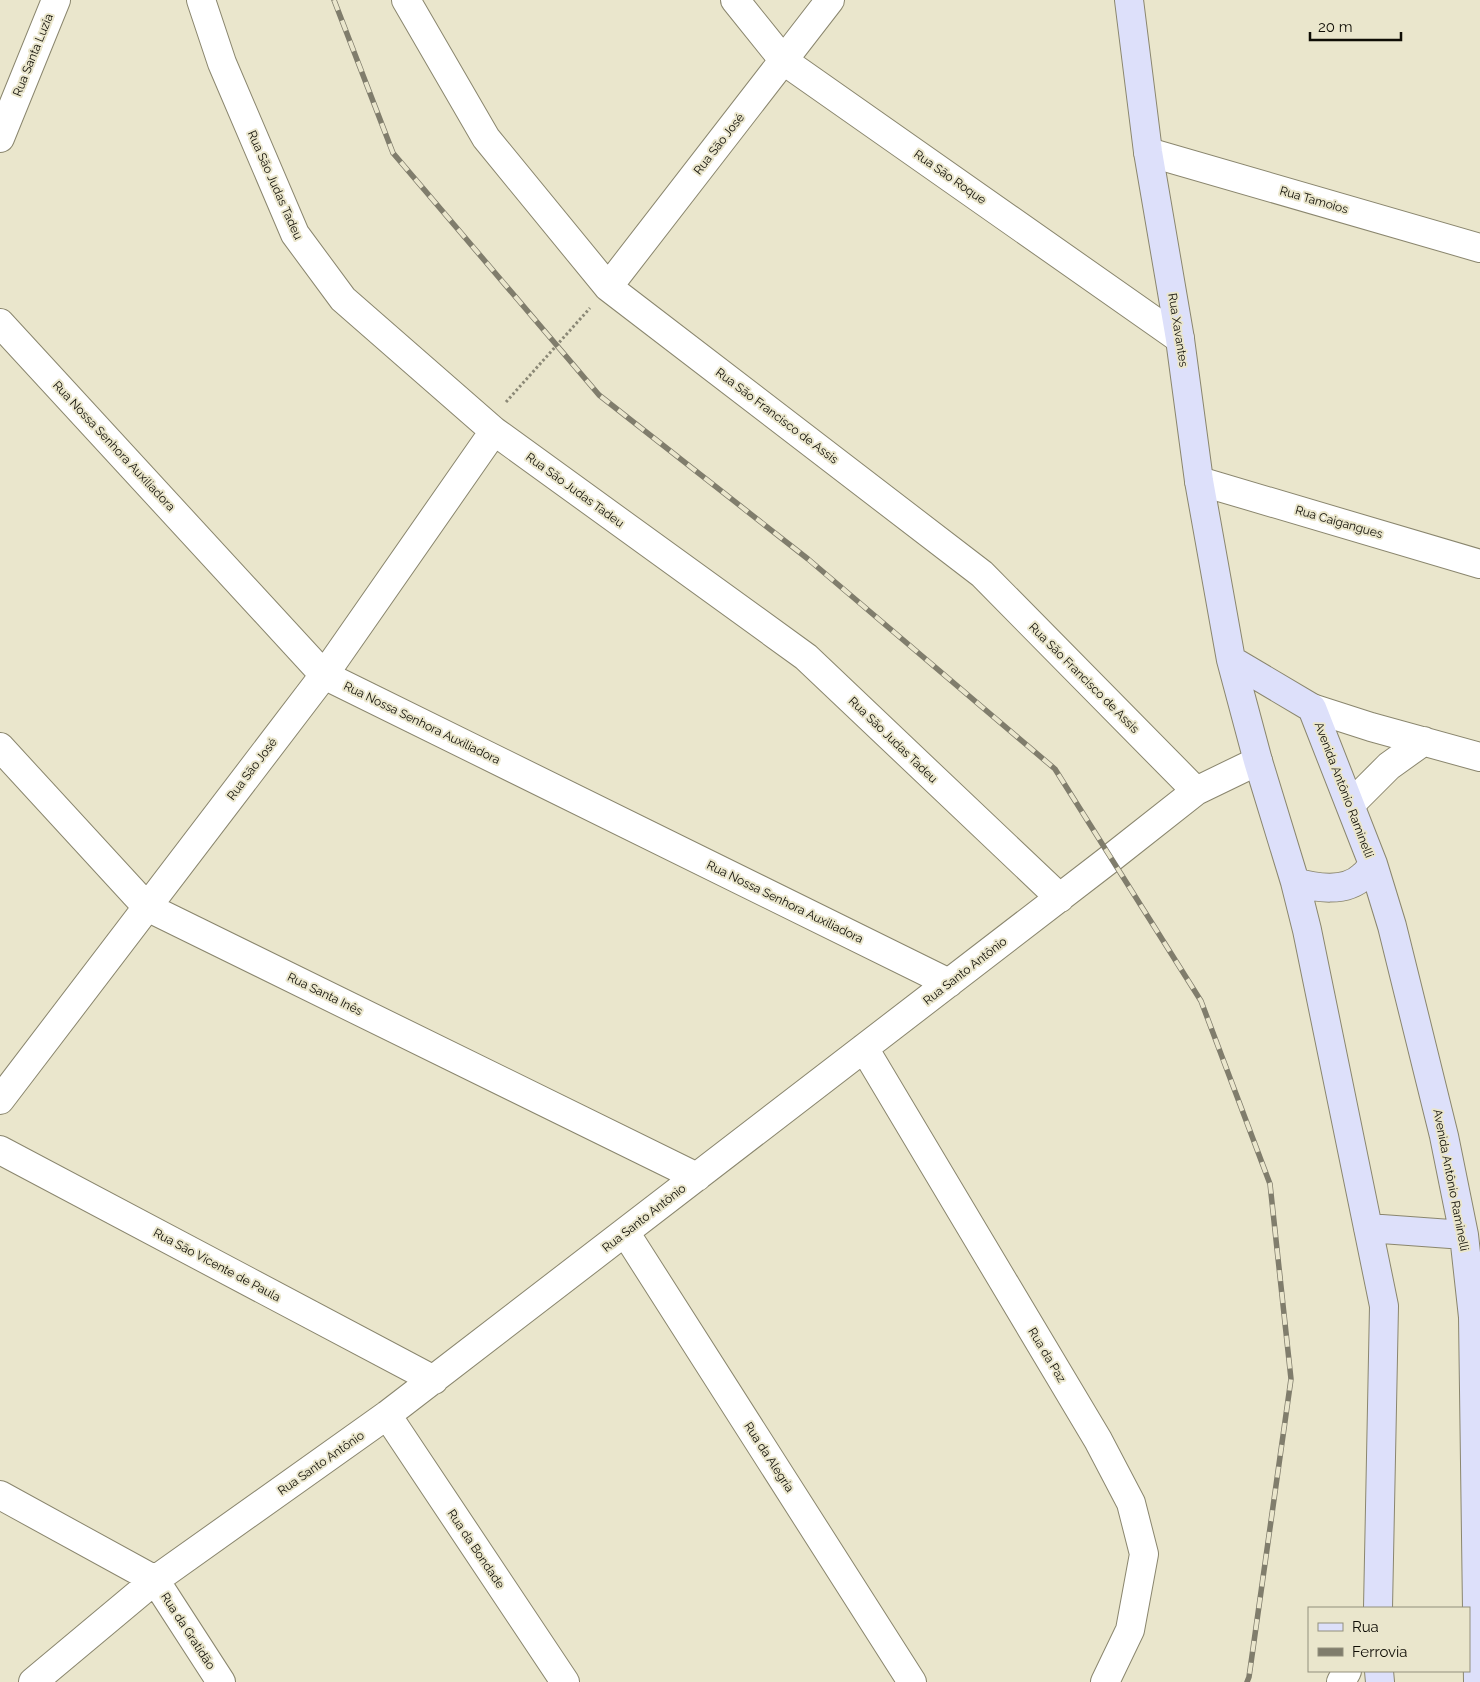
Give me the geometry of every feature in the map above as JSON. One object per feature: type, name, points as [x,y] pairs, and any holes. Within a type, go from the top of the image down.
[{"type":"main road","name":"Rua Xavantes","points":[[1129,0],[1148,152],[1180,339],[1199,481],[1231,660]]},
{"type":"main road","name":"Avenida Antônio Raminelli","points":[[1231,660],[1312,708],[1373,864],[1392,926],[1441,1126],[1464,1235],[1473,1317],[1478,1682]]},
{"type":"main road","points":[[1231,660],[1307,930],[1384,1306],[1378,1607]]},
{"type":"main road","points":[[1295,882],[1310,886],[1335,887],[1350,884],[1362,878],[1373,864]]},
{"type":"main road","points":[[1368,1228],[1464,1235]]},
{"type":"street","name":"Rua Santa Luzia","points":[[0,138],[56,0]]},
{"type":"street","name":"Rua São Judas Tadeu","points":[[201,0],[222,63],[295,234],[343,298],[490,428],[806,657],[1060,898]]},
{"type":"street","name":"Rua São Francisco de Assis","points":[[406,0],[486,138],[608,287],[982,574],[1196,791]]},
{"type":"street","name":"Rua São Roque","points":[[736,0],[784,61],[1180,339]]},
{"type":"street","name":"Rua São José","points":[[608,287],[830,0]]},
{"type":"street","name":"Rua Tamoios","points":[[1148,152],[1480,248]]},
{"type":"street","name":"Rua Nossa Senhora Auxiliadora","points":[[0,323],[324,675],[949,983]]},
{"type":"street","name":"Rua São José","points":[[0,1100],[324,675],[490,428]]},
{"type":"street","name":"Rua Caigangues","points":[[1199,481],[1480,564]]},
{"type":"street","points":[[1312,708],[1371,727],[1480,757]]},
{"type":"street","points":[[1351,804],[1389,766],[1424,741]]},
{"type":"street","name":"Rua Santa Inês","points":[[0,747],[147,907],[697,1177]]},
{"type":"street","name":"Rua Santo Antônio","points":[[33,1682],[155,1580],[387,1416],[1060,898],[1196,791],[1258,761]]},
{"type":"street","name":"Rua da Paz","points":[[864,1048],[1098,1440],[1131,1504],[1144,1554],[1130,1630],[1105,1682]]},
{"type":"street","name":"Rua São Vicente de Paula","points":[[0,1150],[434,1380]]},
{"type":"street","name":"Rua da Alegria","points":[[625,1232],[912,1682]]},
{"type":"street","name":"Rua da Bondade","points":[[387,1416],[564,1682]]},
{"type":"street","points":[[0,1495],[155,1580]]},
{"type":"street","name":"Rua da Gratidão","points":[[155,1580],[221,1682]]},
{"type":"path","points":[[490,428],[608,287]]},
{"type":"railway","points":[[334,0],[393,153],[599,395],[808,559],[1055,769],[1201,1001],[1270,1184],[1291,1379],[1247,1682]]}]
